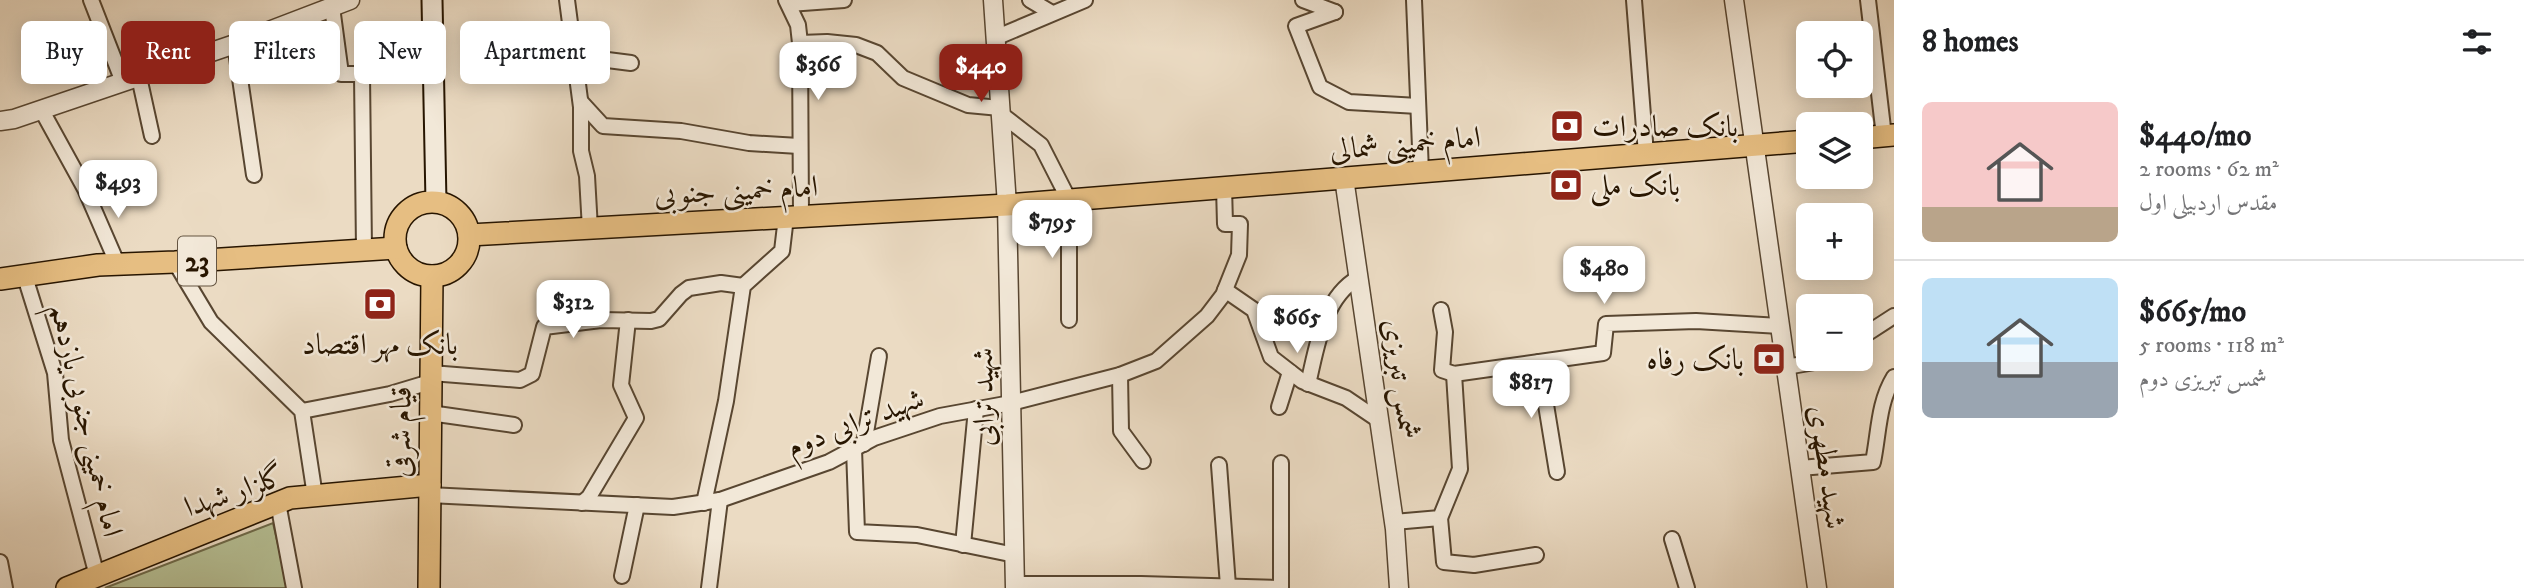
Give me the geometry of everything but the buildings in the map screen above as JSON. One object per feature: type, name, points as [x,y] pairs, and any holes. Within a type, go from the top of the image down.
[{"type":"main road","points":[[432,0],[436,202]]},
{"type":"main road","name":"امام خمینی شمالی","points":[[1007,205],[1796,142]]},
{"type":"main road","points":[[424,202],[448,205],[466,223],[469,235],[468,248],[455,268],[432,276],[419,274],[401,260],[394,236],[404,214],[424,202]]},
{"type":"main road","name":"امام خمینی جنوبی","points":[[469,235],[1007,205]]},
{"type":"main road","name":"23","points":[[0,279],[98,265],[396,248]]},
{"type":"main road","name":"قیام شرقی","points":[[429,588],[432,276]]},
{"type":"main road","name":"گلزار شهدا","points":[[67,588],[289,498],[430,490]]},
{"type":"street","points":[[91,0],[121,59]]},
{"type":"street","points":[[295,21],[350,0]]},
{"type":"street","points":[[567,0],[570,21]]},
{"type":"street","points":[[704,503],[726,401],[743,286],[782,251],[794,217],[799,146],[800,43],[798,25],[788,2],[844,0]]},
{"type":"street","name":"شهید ترابی","points":[[993,0],[1007,205],[1015,586]]},
{"type":"street","points":[[1030,0],[1052,12]]},
{"type":"street","points":[[995,38],[1085,0]]},
{"type":"street","points":[[1303,0],[1335,12],[1296,26],[1320,87],[1349,102],[1418,106]]},
{"type":"street","points":[[1414,0],[1421,172]]},
{"type":"street","points":[[1634,0],[1646,154]]},
{"type":"street","name":"شهید مطهری","points":[[1734,0],[1817,588]]},
{"type":"street","points":[[1868,0],[1889,135]]},
{"type":"street","points":[[332,7],[341,74],[362,74],[364,250]]},
{"type":"street","points":[[800,43],[827,42],[856,46],[877,53],[903,78],[968,105],[1000,111],[1041,145],[1069,200],[1069,320]]},
{"type":"street","points":[[610,60],[631,63]]},
{"type":"street","points":[[5,123],[121,82]]},
{"type":"street","points":[[133,84],[152,136]]},
{"type":"street","points":[[241,84],[254,175]]},
{"type":"street","points":[[579,84],[581,150],[587,176],[590,229]]},
{"type":"street","points":[[581,102],[603,126],[681,131],[749,143],[799,146]]},
{"type":"street","points":[[41,109],[85,188],[118,265]]},
{"type":"street","name":"شمس تبریزی","points":[[1344,178],[1394,522],[1399,588]]},
{"type":"street","name":"شهید ترابی دوم","points":[[430,490],[582,503],[673,507],[704,503],[720,500],[829,462],[859,446],[940,416],[1011,403],[1120,375],[1156,360],[1207,316],[1225,290],[1239,256],[1240,224],[1225,224],[1224,187]]},
{"type":"street","points":[[175,262],[211,322],[302,411],[315,496]]},
{"type":"street","name":"امام خمینی جنوبی یازدهم","points":[[25,276],[55,373],[61,440],[97,576]]},
{"type":"street","points":[[1308,384],[1317,345],[1331,305],[1347,284],[1358,278]]},
{"type":"street","points":[[302,411],[390,394],[430,377],[520,380],[532,374],[544,327],[601,320],[659,319],[681,294],[690,288],[721,283],[743,286]]},
{"type":"street","points":[[1225,290],[1254,310],[1271,357],[1308,384],[1346,398],[1380,421]]},
{"type":"street","points":[[1441,310],[1445,332],[1442,370],[1454,374],[1604,353],[1606,324],[1696,321],[1780,326]]},
{"type":"street","points":[[1873,330],[1894,316]]},
{"type":"street","points":[[582,503],[589,496],[636,418],[621,386],[628,320]]},
{"type":"street","points":[[879,356],[859,446],[857,532],[917,535],[1015,555]]},
{"type":"street","points":[[1539,362],[1557,472]]},
{"type":"street","points":[[1786,367],[1796,365]]},
{"type":"street","points":[[1279,407],[1290,372]]},
{"type":"street","points":[[1454,374],[1460,469],[1440,518],[1444,562],[1474,565],[1536,555]]},
{"type":"street","points":[[1120,375],[1121,431],[1143,461]]},
{"type":"street","points":[[1800,468],[1873,463],[1880,432],[1880,408],[1894,377]]},
{"type":"street","points":[[963,545],[976,409]]},
{"type":"street","points":[[430,413],[514,425]]},
{"type":"street","points":[[1015,586],[1281,588],[1281,463]]},
{"type":"street","points":[[1219,465],[1228,586]]},
{"type":"street","points":[[709,588],[720,500]]},
{"type":"street","points":[[278,503],[294,588]]},
{"type":"street","points":[[622,576],[636,505]]},
{"type":"street","points":[[1394,522],[1440,518]]},
{"type":"street","points":[[1672,539],[1687,588]]},
{"type":"street","points":[[0,562],[5,588]]},
{"type":"green space","points":[[273,523],[288,588],[105,588]]},
{"type":"place","name":"بانک صادرات","points":[[1567,126]]},
{"type":"place","name":"بانک ملی","points":[[1566,185]]},
{"type":"place","name":"بانک مهر اقتصاد","points":[[380,304]]},
{"type":"place","name":"بانک رفاه","points":[[1769,359]]}]
